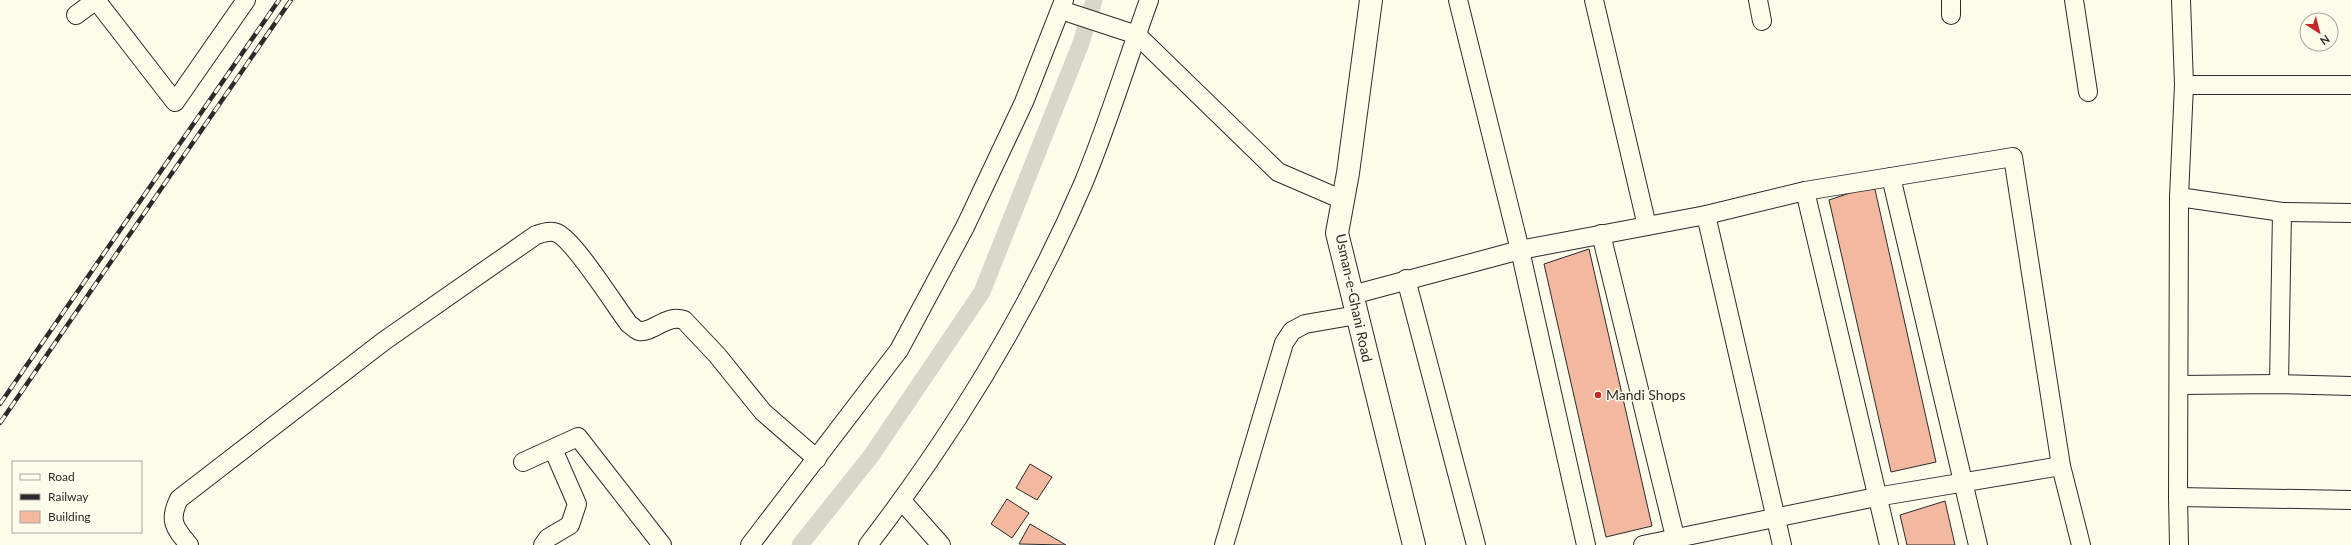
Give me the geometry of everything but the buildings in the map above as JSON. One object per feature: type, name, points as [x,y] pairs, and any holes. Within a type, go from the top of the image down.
[{"type":"main road","name":"Usman-e-Ghani Road","points":[[1370,0],[1343,200],[1337,233],[1414,545]]},
{"type":"street","points":[[76,16],[96,0],[175,102],[246,0]]},
{"type":"street","points":[[868,545],[946,438],[996,357],[1037,283],[1083,183],[1123,78],[1149,0]]},
{"type":"street","points":[[1458,0],[1520,250],[1586,545]]},
{"type":"street","points":[[1594,0],[1647,226]]},
{"type":"street","points":[[1758,0],[1762,21]]},
{"type":"street","points":[[2074,0],[2088,92]]},
{"type":"street","points":[[2180,545],[2178,497],[2180,385],[2179,197],[2184,85],[2181,0]]},
{"type":"street","points":[[750,545],[899,350],[965,227],[1024,102],[1065,8],[1112,27],[1137,35],[1278,172],[1343,200]]},
{"type":"street","points":[[2184,85],[2351,85]]},
{"type":"street","points":[[1352,294],[1520,250],[1706,215],[1805,191],[2013,157],[2061,466],[2081,545]]},
{"type":"street","points":[[1891,177],[1978,545]]},
{"type":"street","points":[[1805,191],[1876,498],[1889,545]]},
{"type":"street","points":[[2179,197],[2282,212],[2351,213]]},
{"type":"street","points":[[2279,384],[2282,212]]},
{"type":"street","points":[[1706,215],[1782,545]]},
{"type":"street","points":[[189,545],[173,520],[174,510],[179,500],[384,341],[530,240],[549,232],[562,236],[574,249],[629,324],[638,331],[646,330],[676,318],[684,320],[717,355],[763,412],[817,459]]},
{"type":"street","points":[[1601,234],[1676,542]]},
{"type":"street","points":[[1406,280],[1476,545]]},
{"type":"street","points":[[1224,545],[1284,343],[1292,331],[1305,324],[1357,315]]},
{"type":"street","points":[[2180,385],[2279,384],[2351,386]]},
{"type":"street","points":[[523,462],[578,437],[662,545]]},
{"type":"street","points":[[543,545],[548,538],[570,525],[577,504],[553,449]]},
{"type":"street","points":[[1643,545],[1676,542],[1876,498],[1964,484],[2061,466]]},
{"type":"street","points":[[2178,497],[2351,500]]},
{"type":"street","points":[[902,500],[941,545]]},
{"type":"waterway","points":[[800,545],[871,456],[982,292],[1081,43],[1094,0]]},
{"type":"railway","points":[[0,404],[279,0]]},
{"type":"railway","points":[[0,423],[291,0]]},
{"type":"place","name":"Mandi Shops","points":[[1598,395]]}]
